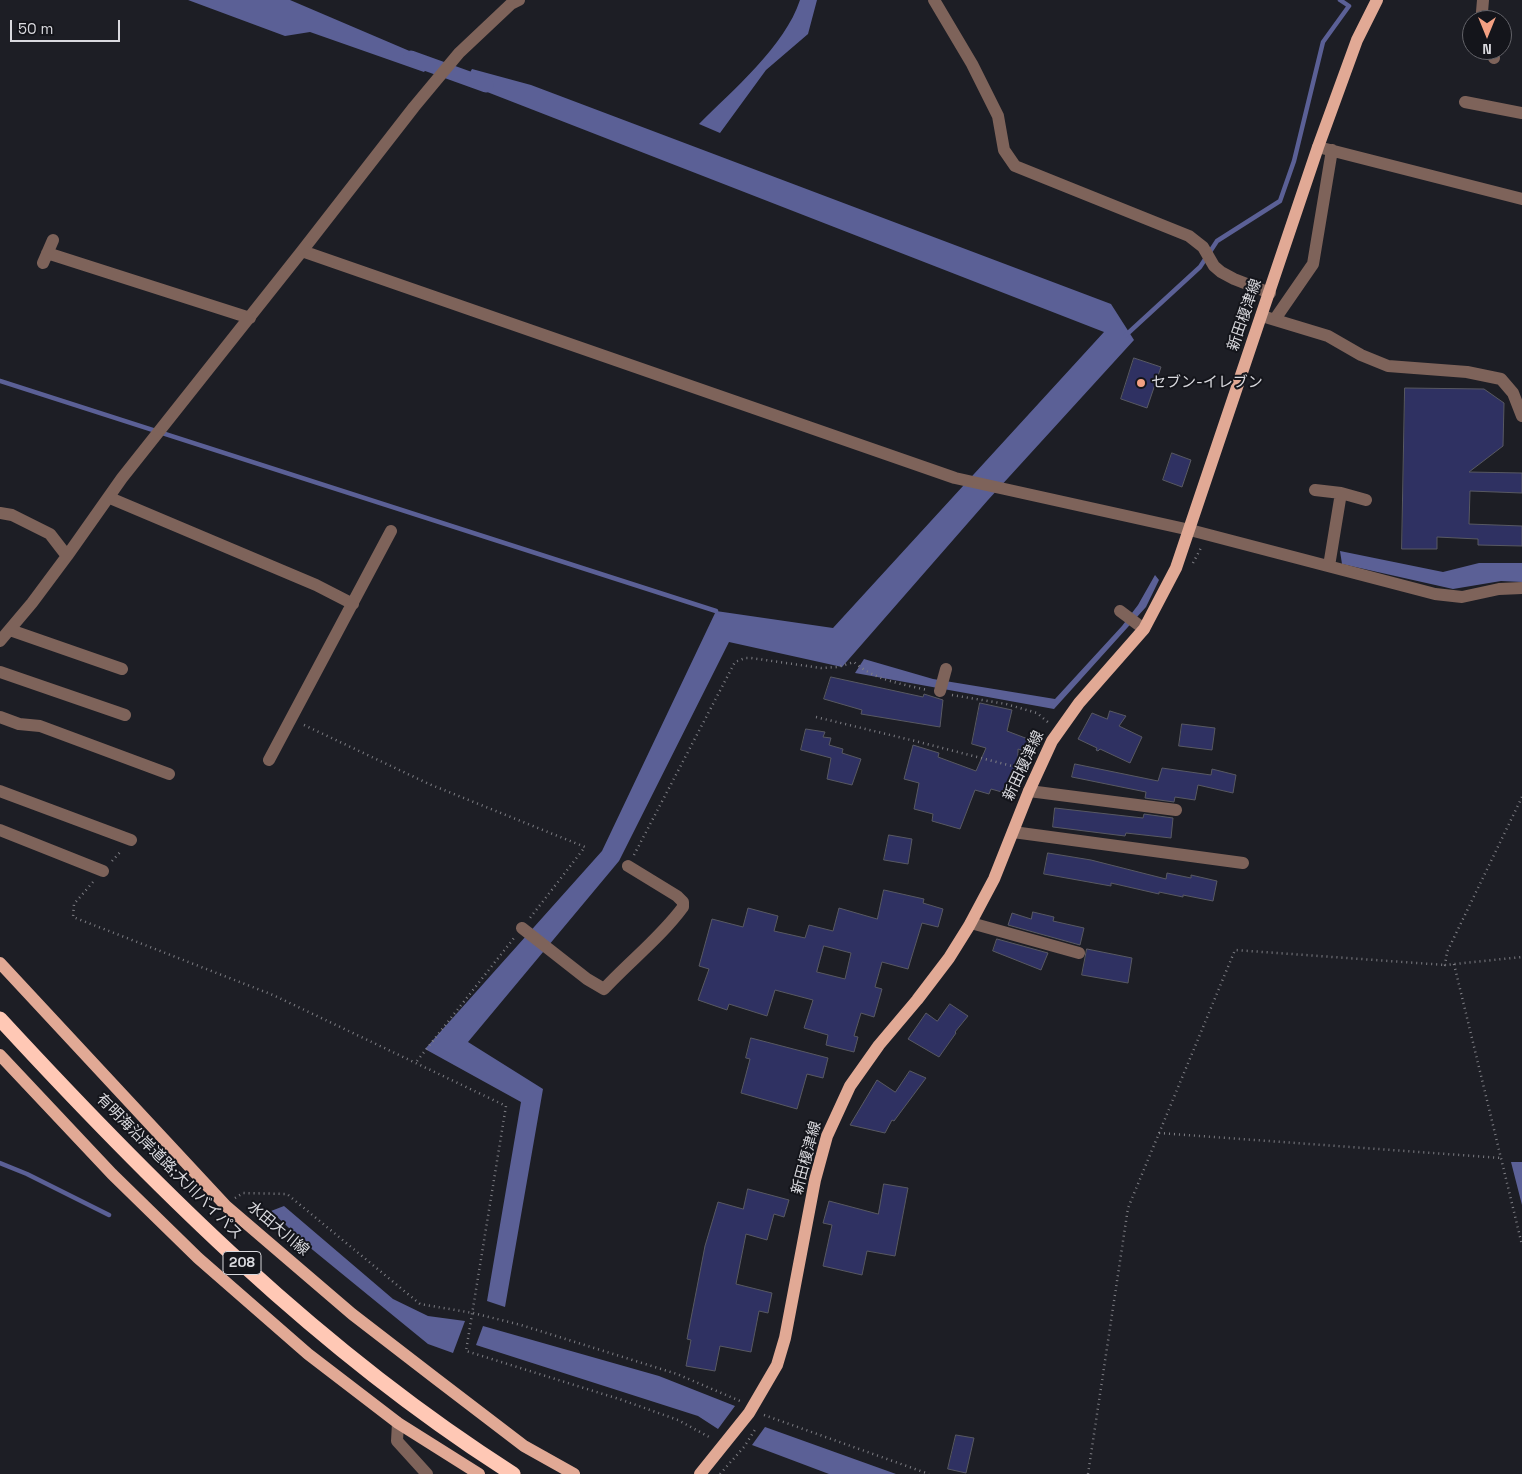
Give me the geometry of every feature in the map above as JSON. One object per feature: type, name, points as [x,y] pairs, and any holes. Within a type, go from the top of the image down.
[{"type":"highway","name":"有明海沿岸道路;大川バイパス","points":[[0,1018],[94,1118],[243,1264],[361,1365],[427,1415],[513,1474]]},
{"type":"highway","name":"有明海沿岸道路;大川バイパス","points":[[0,1031],[81,1117],[237,1271],[355,1371],[423,1422],[498,1474]]},
{"type":"main road","name":"新田榎津線","points":[[700,1474],[751,1410],[778,1365],[785,1338],[815,1180],[827,1136],[850,1086],[879,1045],[949,958],[971,923],[994,879],[1029,791],[1052,741],[1079,703],[1144,629],[1176,568],[1318,147],[1357,40],[1377,0]]},
{"type":"main road","name":"水田大川線","points":[[0,963],[226,1206],[352,1314],[434,1378],[524,1446],[574,1474]]},
{"type":"main road","points":[[0,1054],[112,1174],[198,1258],[308,1354],[398,1422],[479,1474]]},
{"type":"street","points":[[0,641],[67,556],[110,498],[122,478],[436,80],[459,53],[511,4],[519,0]]},
{"type":"street","points":[[934,0],[972,64],[998,116],[1004,150],[1014,166],[1189,236],[1203,247],[1214,266],[1234,279],[1270,292]]},
{"type":"street","points":[[1465,102],[1522,113]]},
{"type":"street","points":[[1318,147],[1522,199]]},
{"type":"street","points":[[1275,319],[1313,264],[1332,150]]},
{"type":"street","points":[[53,240],[45,258],[250,318]]},
{"type":"street","points":[[302,251],[965,480],[1190,530],[1435,594],[1462,597],[1499,589],[1522,588]]},
{"type":"street","points":[[1262,316],[1328,336],[1360,355],[1388,366],[1467,372],[1501,379],[1513,392],[1522,416]]},
{"type":"street","points":[[1314,490],[1341,493],[1366,500]]},
{"type":"street","points":[[1329,566],[1341,493]]},
{"type":"street","points":[[110,498],[316,585],[353,604]]},
{"type":"street","points":[[0,513],[12,515],[50,534],[67,556]]},
{"type":"street","points":[[268,760],[391,531]]},
{"type":"street","points":[[1120,611],[1144,629]]},
{"type":"street","points":[[10,630],[122,669]]},
{"type":"street","points":[[940,692],[946,669]]},
{"type":"street","points":[[0,672],[125,715]]},
{"type":"street","points":[[0,717],[19,724],[40,726],[169,774]]},
{"type":"street","points":[[0,791],[131,840]]},
{"type":"street","points":[[1029,791],[1176,810]]},
{"type":"street","points":[[0,830],[103,872]]},
{"type":"street","points":[[1013,832],[1243,863]]},
{"type":"street","points":[[526,931],[587,979],[604,989],[683,907],[683,902],[677,896],[628,866]]},
{"type":"street","points":[[971,923],[1079,953]]},
{"type":"street","points":[[398,1422],[397,1441],[427,1474]]},
{"type":"path","points":[[628,866],[734,662],[745,658],[821,668],[838,667],[854,662],[868,673],[882,679],[1006,704],[1037,713],[1050,724]]},
{"type":"path","points":[[816,717],[915,740],[1037,773]]},
{"type":"path","points":[[291,719],[429,784],[585,847],[526,931],[416,1062]]},
{"type":"path","points":[[1445,965],[1447,952],[1522,797]]},
{"type":"path","points":[[131,840],[74,904],[73,917],[273,995],[506,1106],[466,1351],[622,1400],[678,1420],[726,1442]]},
{"type":"path","points":[[1088,1474],[1128,1208],[1235,950],[1445,965],[1522,957]]},
{"type":"path","points":[[1454,964],[1522,1245]]},
{"type":"path","points":[[1159,1133],[1501,1158]]},
{"type":"path","points":[[226,1206],[243,1193],[287,1194],[420,1304],[473,1313],[522,1325],[677,1374],[751,1410]]},
{"type":"path","points":[[764,1415],[929,1474]]},
{"type":"water","points":[[188,0],[290,0],[433,61],[424,72],[310,32],[285,36]]},
{"type":"water","points":[[800,0],[817,0],[808,34],[766,70],[720,133],[699,124],[757,66],[783,34]]},
{"type":"water","points":[[472,69],[531,85],[1111,304],[1134,340],[988,500],[842,667],[729,642],[619,861],[468,1042],[543,1089],[505,1307],[487,1301],[521,1102],[425,1049],[602,851],[716,611],[833,628],[1104,332],[464,83]]},
{"type":"water","points":[[1340,551],[1443,572],[1479,563],[1522,563],[1522,582],[1501,581],[1453,589],[1342,564]]},
{"type":"water","points":[[1155,575],[1159,580],[1146,607],[1054,709],[855,673],[864,659],[933,679],[1055,699],[1122,626],[1138,605]]},
{"type":"water","points":[[1511,1162],[1522,1162],[1522,1205]]},
{"type":"water","points":[[284,1206],[393,1299],[428,1316],[465,1321],[453,1353],[428,1344],[308,1246],[271,1211]]},
{"type":"water","points":[[483,1326],[659,1376],[735,1406],[718,1429],[698,1416],[476,1345]]},
{"type":"water","points":[[765,1427],[896,1474],[829,1474],[752,1445]]},
{"type":"building","name":"セブン-イレブン","points":[[1134,358],[1161,367],[1147,408],[1121,399]]},
{"type":"building","points":[[1405,388],[1484,389],[1504,403],[1503,446],[1469,472],[1522,473],[1522,493],[1470,491],[1469,524],[1522,526],[1522,546],[1478,545],[1478,539],[1437,537],[1437,549],[1402,549]]},
{"type":"building","points":[[1172,453],[1191,460],[1182,487],[1163,480]]},
{"type":"building","points":[[831,677],[923,697],[924,694],[943,700],[940,727],[861,714],[862,710],[824,699]]},
{"type":"building","points":[[980,703],[1012,710],[1007,731],[1028,739],[1026,752],[1018,749],[1018,776],[1009,794],[991,789],[989,794],[975,790],[960,829],[932,821],[933,814],[914,809],[919,783],[904,779],[913,745],[939,753],[938,757],[976,771],[986,748],[972,744]]},
{"type":"building","points":[[1110,711],[1126,716],[1119,726],[1142,737],[1130,763],[1100,749],[1098,751],[1096,750],[1097,748],[1078,739],[1092,713],[1107,719]]},
{"type":"building","points":[[1182,724],[1215,728],[1212,750],[1179,746]]},
{"type":"building","points":[[806,729],[825,732],[823,737],[831,738],[829,745],[843,749],[842,753],[861,759],[852,785],[827,779],[831,758],[801,750]]},
{"type":"building","points":[[1075,764],[1158,781],[1162,768],[1211,775],[1212,769],[1236,775],[1233,793],[1198,785],[1195,800],[1175,797],[1174,802],[1145,798],[1146,792],[1072,777]]},
{"type":"building","points":[[1055,808],[1143,818],[1144,814],[1173,818],[1171,838],[1126,833],[1125,836],[1053,827]]},
{"type":"building","points":[[889,835],[912,839],[908,864],[884,860]]},
{"type":"building","points":[[1048,853],[1091,860],[1166,879],[1167,873],[1191,878],[1191,875],[1217,881],[1213,901],[1183,895],[1183,897],[1159,892],[1159,894],[1111,883],[1111,886],[1044,874]]},
{"type":"building","points":[[884,890],[924,899],[923,903],[943,909],[938,927],[922,923],[908,969],[882,962],[875,987],[882,989],[874,1017],[861,1013],[854,1036],[858,1037],[854,1052],[826,1045],[828,1035],[804,1028],[813,1000],[775,990],[767,1016],[729,1004],[727,1010],[698,1000],[709,969],[699,966],[712,919],[743,927],[748,908],[778,916],[774,931],[805,938],[809,925],[833,931],[839,908],[877,919]],"holes":[[[824,946],[851,953],[845,979],[817,972]]]},
{"type":"building","points":[[1033,912],[1054,917],[1053,921],[1084,928],[1080,945],[1008,925],[1012,913],[1031,919]]},
{"type":"building","points":[[997,939],[1048,953],[1041,970],[993,951]]},
{"type":"building","points":[[1087,949],[1132,958],[1128,983],[1082,975]]},
{"type":"building","points":[[950,1004],[968,1016],[939,1057],[908,1039],[926,1013],[937,1021]]},
{"type":"building","points":[[751,1038],[828,1058],[823,1078],[807,1074],[797,1109],[741,1093],[750,1059],[746,1058]]},
{"type":"building","points":[[910,1071],[926,1078],[894,1121],[892,1120],[885,1133],[850,1125],[877,1080],[895,1092]]},
{"type":"building","points":[[884,1184],[908,1188],[895,1256],[867,1251],[862,1275],[823,1266],[832,1225],[823,1223],[829,1201],[878,1214]]},
{"type":"building","points":[[748,1189],[789,1200],[784,1217],[774,1214],[767,1240],[746,1234],[736,1284],[772,1293],[768,1313],[759,1311],[751,1352],[720,1346],[715,1371],[686,1366],[691,1340],[687,1339],[705,1246],[718,1202],[743,1209]]},
{"type":"building","points":[[956,1435],[974,1438],[966,1473],[948,1469]]},
{"type":"waterway","points":[[1126,335],[1200,267],[1217,241],[1280,201],[1294,161],[1323,42],[1349,6],[1340,0]]},
{"type":"waterway","points":[[411,58],[486,85]]},
{"type":"waterway","points":[[0,381],[716,611]]},
{"type":"waterway","points":[[0,1163],[27,1174],[109,1215]]},
{"type":"place","name":"セブン-イレブン","points":[[1141,383]]}]
